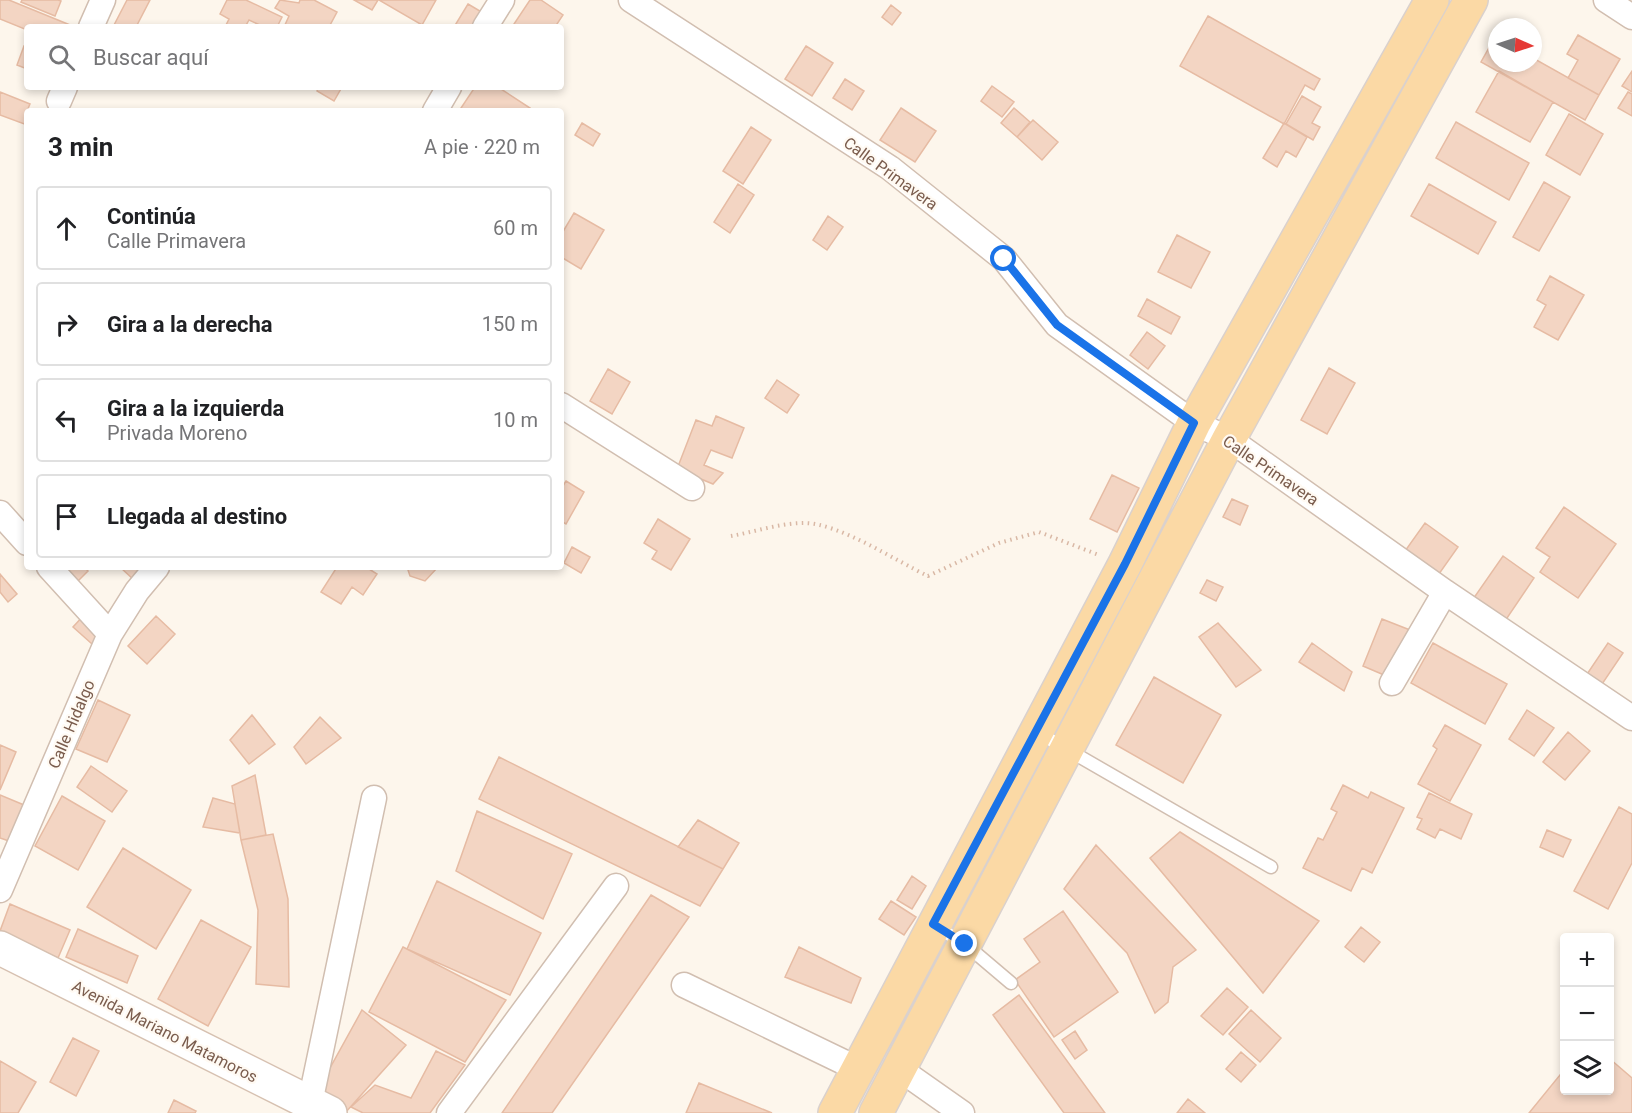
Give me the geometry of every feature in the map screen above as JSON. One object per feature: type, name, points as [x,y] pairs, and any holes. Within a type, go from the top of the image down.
[{"type":"main road","points":[[835,1113],[1125,564],[1194,423],[1432,0]]},
{"type":"main road","points":[[876,1113],[1230,439],[1471,0]]},
{"type":"street","points":[[92,24],[103,0]]},
{"type":"street","points":[[487,24],[502,0]]},
{"type":"street","name":"Calle Primavera","points":[[631,0],[890,168],[1004,259],[1057,325],[1194,423],[1230,439],[1445,592],[1632,718]]},
{"type":"street","points":[[1606,0],[1632,17]]},
{"type":"street","points":[[437,108],[447,90]]},
{"type":"street","points":[[564,407],[692,488]]},
{"type":"street","points":[[0,513],[24,540]]},
{"type":"street","points":[[52,570],[110,634]]},
{"type":"street","name":"Calle Hidalgo","points":[[0,891],[110,634],[137,591],[154,570]]},
{"type":"street","points":[[1392,682],[1445,592]]},
{"type":"street","points":[[316,1110],[374,798]]},
{"type":"street","points":[[449,1113],[616,886]]},
{"type":"street","name":"Avenida Mariano Matamoros","points":[[0,948],[316,1110]]},
{"type":"street","points":[[684,985],[858,1070]]},
{"type":"street","points":[[898,1068],[962,1113]]},
{"type":"lane","points":[[1036,731],[1271,867]]},
{"type":"lane","points":[[933,924],[965,944],[1011,983]]},
{"type":"path","points":[[730,536],[804,523],[820,525],[853,537],[928,576],[999,543],[1039,532],[1125,564]]},
{"type":"building","points":[[0,0],[9,0],[68,24],[24,24],[24,29],[0,19]]},
{"type":"building","points":[[22,0],[61,1],[55,16],[21,2]]},
{"type":"building","points":[[127,0],[150,0],[138,24],[115,24]]},
{"type":"building","points":[[227,0],[246,0],[282,17],[278,24],[258,24],[249,20],[247,24],[226,24],[229,19],[220,14]]},
{"type":"building","points":[[280,0],[299,3],[300,0],[314,0],[337,12],[331,24],[285,24],[289,16],[275,8]]},
{"type":"building","points":[[354,0],[378,0],[372,10]]},
{"type":"building","points":[[379,0],[436,0],[423,24]]},
{"type":"building","points":[[530,0],[541,0],[563,15],[557,24],[514,24]]},
{"type":"building","points":[[468,4],[490,17],[486,24],[456,24]]},
{"type":"building","points":[[891,5],[901,13],[892,25],[882,17]]},
{"type":"building","points":[[1208,16],[1320,79],[1314,90],[1305,85],[1284,124],[1180,66]]},
{"type":"building","points":[[1578,35],[1620,59],[1599,95],[1568,78],[1578,60],[1567,54]]},
{"type":"building","points":[[24,46],[24,68],[17,65]]},
{"type":"building","points":[[806,46],[833,63],[812,96],[785,79]]},
{"type":"building","points":[[1488,50],[1488,66],[1481,62]]},
{"type":"building","points":[[1542,63],[1599,95],[1585,120],[1499,72],[1542,72]]},
{"type":"building","points":[[1632,71],[1632,92],[1622,86]]},
{"type":"building","points":[[1498,72],[1553,102],[1530,142],[1476,112]]},
{"type":"building","points":[[845,79],[864,91],[852,110],[833,98]]},
{"type":"building","points":[[992,86],[1014,102],[1002,117],[981,101]]},
{"type":"building","points":[[318,90],[340,90],[334,101]]},
{"type":"building","points":[[473,90],[503,90],[530,108],[461,108]]},
{"type":"building","points":[[0,92],[30,104],[28,108],[24,108],[24,124],[0,115]]},
{"type":"building","points":[[1628,92],[1632,94],[1632,116],[1618,108]]},
{"type":"building","points":[[1302,96],[1321,107],[1312,123],[1320,127],[1313,140],[1286,124]]},
{"type":"building","points":[[901,108],[936,131],[915,162],[880,140]]},
{"type":"building","points":[[1014,108],[1030,122],[1017,137],[1001,123]]},
{"type":"building","points":[[1569,114],[1603,134],[1580,175],[1546,155]]},
{"type":"building","points":[[1033,120],[1058,142],[1042,160],[1017,137]]},
{"type":"building","points":[[1456,122],[1529,163],[1509,200],[1436,158]]},
{"type":"building","points":[[582,123],[600,134],[593,146],[575,135]]},
{"type":"building","points":[[1284,123],[1307,137],[1296,157],[1286,151],[1277,167],[1263,158]]},
{"type":"building","points":[[751,127],[771,140],[743,184],[723,171]]},
{"type":"building","points":[[1544,182],[1570,197],[1539,251],[1513,237]]},
{"type":"building","points":[[738,184],[754,195],[730,233],[714,222]]},
{"type":"building","points":[[1429,184],[1496,222],[1478,254],[1411,216]]},
{"type":"building","points":[[574,213],[604,230],[581,269],[564,259],[564,230]]},
{"type":"building","points":[[828,216],[843,227],[827,250],[813,240]]},
{"type":"building","points":[[1177,235],[1210,252],[1191,288],[1158,272]]},
{"type":"building","points":[[1550,276],[1584,295],[1558,340],[1534,327],[1546,305],[1537,300]]},
{"type":"building","points":[[1147,299],[1180,317],[1171,334],[1138,316]]},
{"type":"building","points":[[1147,332],[1165,346],[1148,369],[1130,355]]},
{"type":"building","points":[[1329,368],[1355,383],[1327,434],[1301,420]]},
{"type":"building","points":[[608,369],[630,382],[612,414],[590,401]]},
{"type":"building","points":[[777,380],[799,395],[787,413],[765,398]]},
{"type":"building","points":[[716,416],[744,428],[732,458],[711,450],[704,465],[723,473],[713,484],[677,469],[696,420],[712,426]]},
{"type":"building","points":[[1112,475],[1139,488],[1117,532],[1090,519]]},
{"type":"building","points":[[566,481],[584,492],[566,524],[564,523],[564,484]]},
{"type":"building","points":[[1232,499],[1248,506],[1240,525],[1223,517]]},
{"type":"building","points":[[1564,507],[1616,544],[1578,598],[1540,572],[1550,557],[1536,548]]},
{"type":"building","points":[[658,519],[690,539],[671,570],[652,559],[657,551],[644,543]]},
{"type":"building","points":[[1425,523],[1458,547],[1434,581],[1400,558]]},
{"type":"building","points":[[572,547],[590,557],[581,573],[564,563]]},
{"type":"building","points":[[1503,556],[1534,578],[1503,624],[1471,602]]},
{"type":"building","points":[[62,570],[88,571],[75,584]]},
{"type":"building","points":[[123,570],[145,570],[135,581]]},
{"type":"building","points":[[335,570],[371,570],[377,574],[363,595],[352,587],[341,604],[321,592]]},
{"type":"building","points":[[408,570],[435,570],[425,581],[410,576]]},
{"type":"building","points":[[0,574],[17,594],[8,602],[0,592]]},
{"type":"building","points":[[1207,580],[1223,587],[1216,601],[1200,593]]},
{"type":"building","points":[[85,614],[104,630],[92,644],[73,627]]},
{"type":"building","points":[[156,616],[175,634],[147,664],[128,646]]},
{"type":"building","points":[[1382,619],[1410,630],[1391,678],[1363,666]]},
{"type":"building","points":[[1218,623],[1261,670],[1236,687],[1199,637]]},
{"type":"building","points":[[1312,643],[1352,672],[1344,691],[1299,662]]},
{"type":"building","points":[[1433,643],[1507,684],[1485,724],[1411,683]]},
{"type":"building","points":[[1608,643],[1623,653],[1596,693],[1581,683]]},
{"type":"building","points":[[1154,677],[1221,715],[1183,783],[1116,745]]},
{"type":"building","points":[[98,700],[130,715],[107,762],[76,749]]},
{"type":"building","points":[[1527,710],[1554,728],[1534,756],[1509,739]]},
{"type":"building","points":[[252,715],[275,744],[249,764],[230,740]]},
{"type":"building","points":[[320,717],[341,738],[306,764],[294,747]]},
{"type":"building","points":[[1445,725],[1481,745],[1450,801],[1418,784],[1437,749],[1433,746]]},
{"type":"building","points":[[1568,732],[1590,751],[1565,780],[1543,762]]},
{"type":"building","points":[[0,745],[16,752],[0,790]]},
{"type":"building","points":[[499,757],[723,869],[700,906],[479,799]]},
{"type":"building","points":[[91,766],[127,791],[112,812],[77,787]]},
{"type":"building","points":[[255,775],[266,835],[241,840],[232,786]]},
{"type":"building","points":[[1343,785],[1368,798],[1371,792],[1404,808],[1372,873],[1362,868],[1351,891],[1303,868],[1318,838],[1323,840],[1337,812],[1331,809]]},
{"type":"building","points":[[1429,793],[1472,814],[1461,839],[1440,829],[1435,838],[1417,829],[1422,819],[1417,817]]},
{"type":"building","points":[[0,795],[24,805],[9,841],[0,838]]},
{"type":"building","points":[[62,796],[105,821],[78,870],[35,846]]},
{"type":"building","points":[[213,798],[235,804],[240,833],[203,827]]},
{"type":"building","points":[[1619,807],[1632,814],[1632,863],[1608,909],[1574,891]]},
{"type":"building","points":[[477,811],[572,854],[543,919],[456,871]]},
{"type":"building","points":[[698,820],[739,843],[723,869],[678,847]]},
{"type":"building","points":[[1547,830],[1571,840],[1563,857],[1540,847]]},
{"type":"building","points":[[1180,832],[1319,921],[1263,993],[1150,858]]},
{"type":"building","points":[[273,834],[288,899],[289,987],[256,984],[258,910],[241,840]]},
{"type":"building","points":[[1096,845],[1196,950],[1173,967],[1168,1002],[1155,1013],[1127,953],[1064,889]]},
{"type":"building","points":[[123,848],[191,890],[156,949],[87,907]]},
{"type":"building","points":[[912,876],[926,886],[912,909],[897,900]]},
{"type":"building","points":[[437,881],[541,933],[510,995],[407,949]]},
{"type":"building","points":[[651,895],[689,917],[552,1113],[502,1113]]},
{"type":"building","points":[[891,901],[916,917],[904,935],[879,919]]},
{"type":"building","points":[[10,904],[70,930],[58,958],[0,931]]},
{"type":"building","points":[[1063,911],[1118,992],[1054,1037],[1015,980],[1040,962],[1024,939]]},
{"type":"building","points":[[201,920],[251,947],[208,1026],[158,999]]},
{"type":"building","points":[[1361,927],[1380,942],[1364,962],[1345,947]]},
{"type":"building","points":[[78,929],[138,956],[127,983],[66,957]]},
{"type":"building","points":[[403,947],[506,1000],[465,1062],[369,1012]]},
{"type":"building","points":[[799,947],[861,978],[851,1003],[785,977]]},
{"type":"building","points":[[1227,988],[1248,1007],[1223,1035],[1201,1016]]},
{"type":"building","points":[[1019,995],[1105,1113],[1064,1113],[993,1015]]},
{"type":"building","points":[[362,1010],[406,1045],[345,1113],[314,1097]]},
{"type":"building","points":[[1251,1010],[1281,1038],[1260,1062],[1229,1034]]},
{"type":"building","points":[[1075,1031],[1087,1050],[1075,1059],[1062,1040]]},
{"type":"building","points":[[73,1038],[99,1051],[76,1096],[50,1082]]},
{"type":"building","points":[[436,1051],[465,1065],[430,1113],[363,1113],[351,1107],[375,1085],[411,1098]]},
{"type":"building","points":[[1241,1052],[1256,1065],[1241,1082],[1226,1069]]},
{"type":"building","points":[[0,1061],[36,1082],[18,1113],[0,1113]]},
{"type":"building","points":[[1614,1062],[1632,1078],[1632,1113],[1529,1113],[1560,1075],[1560,1095],[1614,1095]]},
{"type":"building","points":[[699,1083],[772,1113],[686,1113]]},
{"type":"building","points":[[1188,1099],[1205,1113],[1177,1113]]},
{"type":"building","points":[[174,1100],[196,1111],[195,1113],[168,1113]]},
{"type":"route","points":[[965,944],[933,924],[1125,564],[1194,423],[1057,325],[1004,259]]}]
